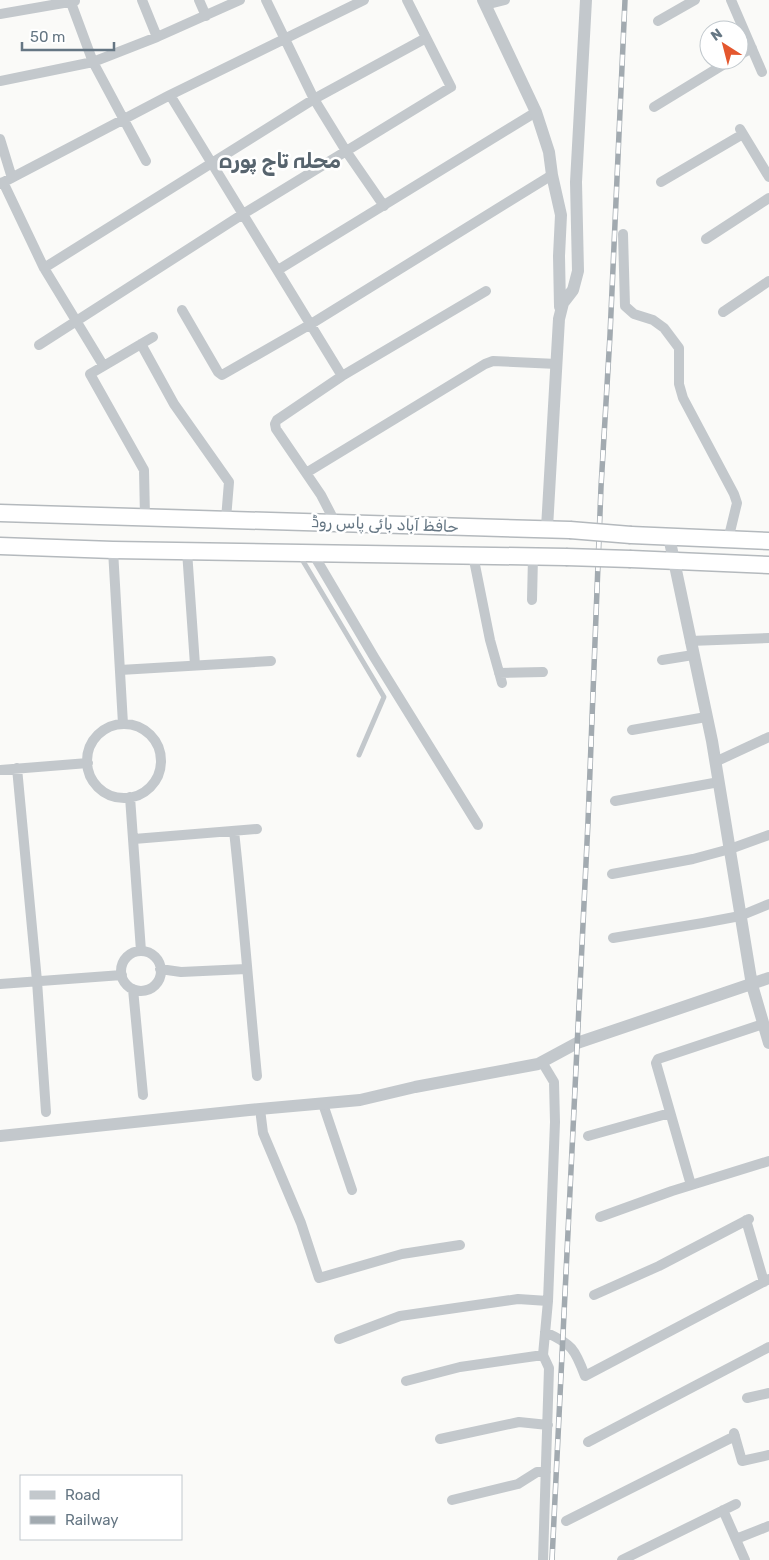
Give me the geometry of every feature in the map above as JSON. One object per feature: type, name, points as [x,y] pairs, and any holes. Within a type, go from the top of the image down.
[{"type":"highway","name":"حافظ آباد بائی پاس روڈ","points":[[0,513],[547,528],[631,535],[769,541]]},
{"type":"highway","name":"حافظ آباد بائی پاس روڈ","points":[[0,546],[113,550],[533,556],[769,565]]},
{"type":"street","points":[[142,0],[157,37]]},
{"type":"street","points":[[199,0],[206,16]]},
{"type":"street","points":[[0,81],[93,62],[157,37],[240,0]]},
{"type":"street","points":[[266,0],[314,99],[346,151],[384,206]]},
{"type":"street","points":[[5,181],[170,96],[364,0]]},
{"type":"street","points":[[40,345],[243,214],[452,86],[407,0]]},
{"type":"street","points":[[505,0],[484,2],[536,112],[549,152],[561,215],[557,364],[547,528]]},
{"type":"street","points":[[559,319],[564,303],[573,290],[578,271],[576,182],[586,0]]},
{"type":"street","points":[[658,21],[695,0]]},
{"type":"street","points":[[730,0],[762,72]]},
{"type":"street","points":[[0,14],[73,1],[93,62],[146,161]]},
{"type":"street","points":[[44,268],[314,99],[426,38]]},
{"type":"street","points":[[654,107],[715,70]]},
{"type":"street","points":[[170,96],[342,376]]},
{"type":"street","points":[[278,270],[536,112]]},
{"type":"street","points":[[661,182],[741,131],[769,176]]},
{"type":"street","points":[[0,139],[5,181],[44,268],[103,365]]},
{"type":"street","points":[[182,310],[218,372],[222,375],[311,324],[552,175]]},
{"type":"street","points":[[706,238],[769,198]]},
{"type":"street","points":[[623,234],[625,306],[634,314],[653,320],[664,328],[679,348],[679,384],[683,398],[734,494],[737,504],[728,540]]},
{"type":"street","points":[[723,312],[769,282]]},
{"type":"street","points":[[335,522],[321,495],[275,424],[277,420],[342,376],[486,291]]},
{"type":"street","points":[[145,517],[144,470],[90,374],[153,337]]},
{"type":"street","points":[[141,344],[174,404],[229,482],[226,519]]},
{"type":"street","points":[[306,473],[485,364],[493,361],[557,364]]},
{"type":"street","points":[[669,537],[719,782],[752,985],[769,1040]]},
{"type":"street","points":[[113,550],[122,724]]},
{"type":"street","points":[[187,551],[195,665]]},
{"type":"street","points":[[305,552],[374,658],[478,826]]},
{"type":"street","points":[[473,555],[490,640],[501,678],[543,672]]},
{"type":"street","points":[[532,600],[533,556]]},
{"type":"street","points":[[690,641],[769,638]]},
{"type":"street","points":[[662,660],[693,655]]},
{"type":"street","points":[[120,670],[271,661]]},
{"type":"street","points":[[632,730],[706,717]]},
{"type":"street","points":[[122,724],[137,726],[149,733],[158,745],[161,759],[159,773],[152,785],[140,794],[130,797],[112,795],[100,788],[91,777],[88,763],[90,749],[97,736],[109,728],[122,724]]},
{"type":"street","points":[[715,762],[769,737]]},
{"type":"street","points":[[0,770],[88,763]]},
{"type":"street","points":[[17,768],[37,981],[46,1112]]},
{"type":"street","points":[[615,801],[719,782]]},
{"type":"street","points":[[130,797],[141,951]]},
{"type":"street","points":[[134,839],[257,829]]},
{"type":"street","points":[[234,831],[245,930],[246,969],[256,1076]]},
{"type":"street","points":[[612,874],[693,859],[769,836]]},
{"type":"street","points":[[613,938],[703,924],[740,916],[769,904]]},
{"type":"street","points":[[141,951],[153,955],[160,969],[159,978],[151,987],[146,990],[133,989],[124,981],[122,963],[135,952],[141,951]]},
{"type":"street","points":[[160,969],[181,972],[246,969]]},
{"type":"street","points":[[0,984],[122,975]]},
{"type":"street","points":[[0,1136],[360,1100],[542,1062],[577,1043],[769,978]]},
{"type":"street","points":[[133,989],[143,1095]]},
{"type":"street","points":[[691,1186],[656,1063],[658,1059],[763,1024]]},
{"type":"street","points":[[542,1062],[554,1082],[555,1122],[548,1301],[543,1355],[549,1368],[543,1560]]},
{"type":"street","points":[[323,1104],[352,1190]]},
{"type":"street","points":[[260,1109],[263,1133],[301,1223],[319,1278],[402,1254],[460,1245]]},
{"type":"street","points":[[588,1136],[670,1113]]},
{"type":"street","points":[[600,1217],[769,1161]]},
{"type":"street","points":[[545,1332],[563,1340],[571,1347],[585,1376],[767,1280],[748,1219],[658,1266],[594,1295]]},
{"type":"street","points":[[339,1339],[400,1316],[518,1299],[548,1301]]},
{"type":"street","points":[[588,1442],[769,1347]]},
{"type":"street","points":[[406,1381],[460,1367],[543,1355]]},
{"type":"street","points":[[747,1398],[769,1393]]},
{"type":"street","points":[[440,1439],[519,1422],[548,1425]]},
{"type":"street","points":[[566,1521],[734,1434],[742,1461],[769,1455]]},
{"type":"street","points":[[452,1500],[518,1484],[537,1472],[546,1472]]},
{"type":"street","points":[[622,1560],[736,1504]]},
{"type":"street","points":[[723,1510],[745,1560]]},
{"type":"street","points":[[736,1540],[769,1526]]},
{"type":"lane","points":[[305,552],[384,696],[359,755]]},
{"type":"railway","points":[[552,1560],[625,0]]},
{"type":"district","name":"محلہ تاج پورہ","points":[[280,160]]}]
